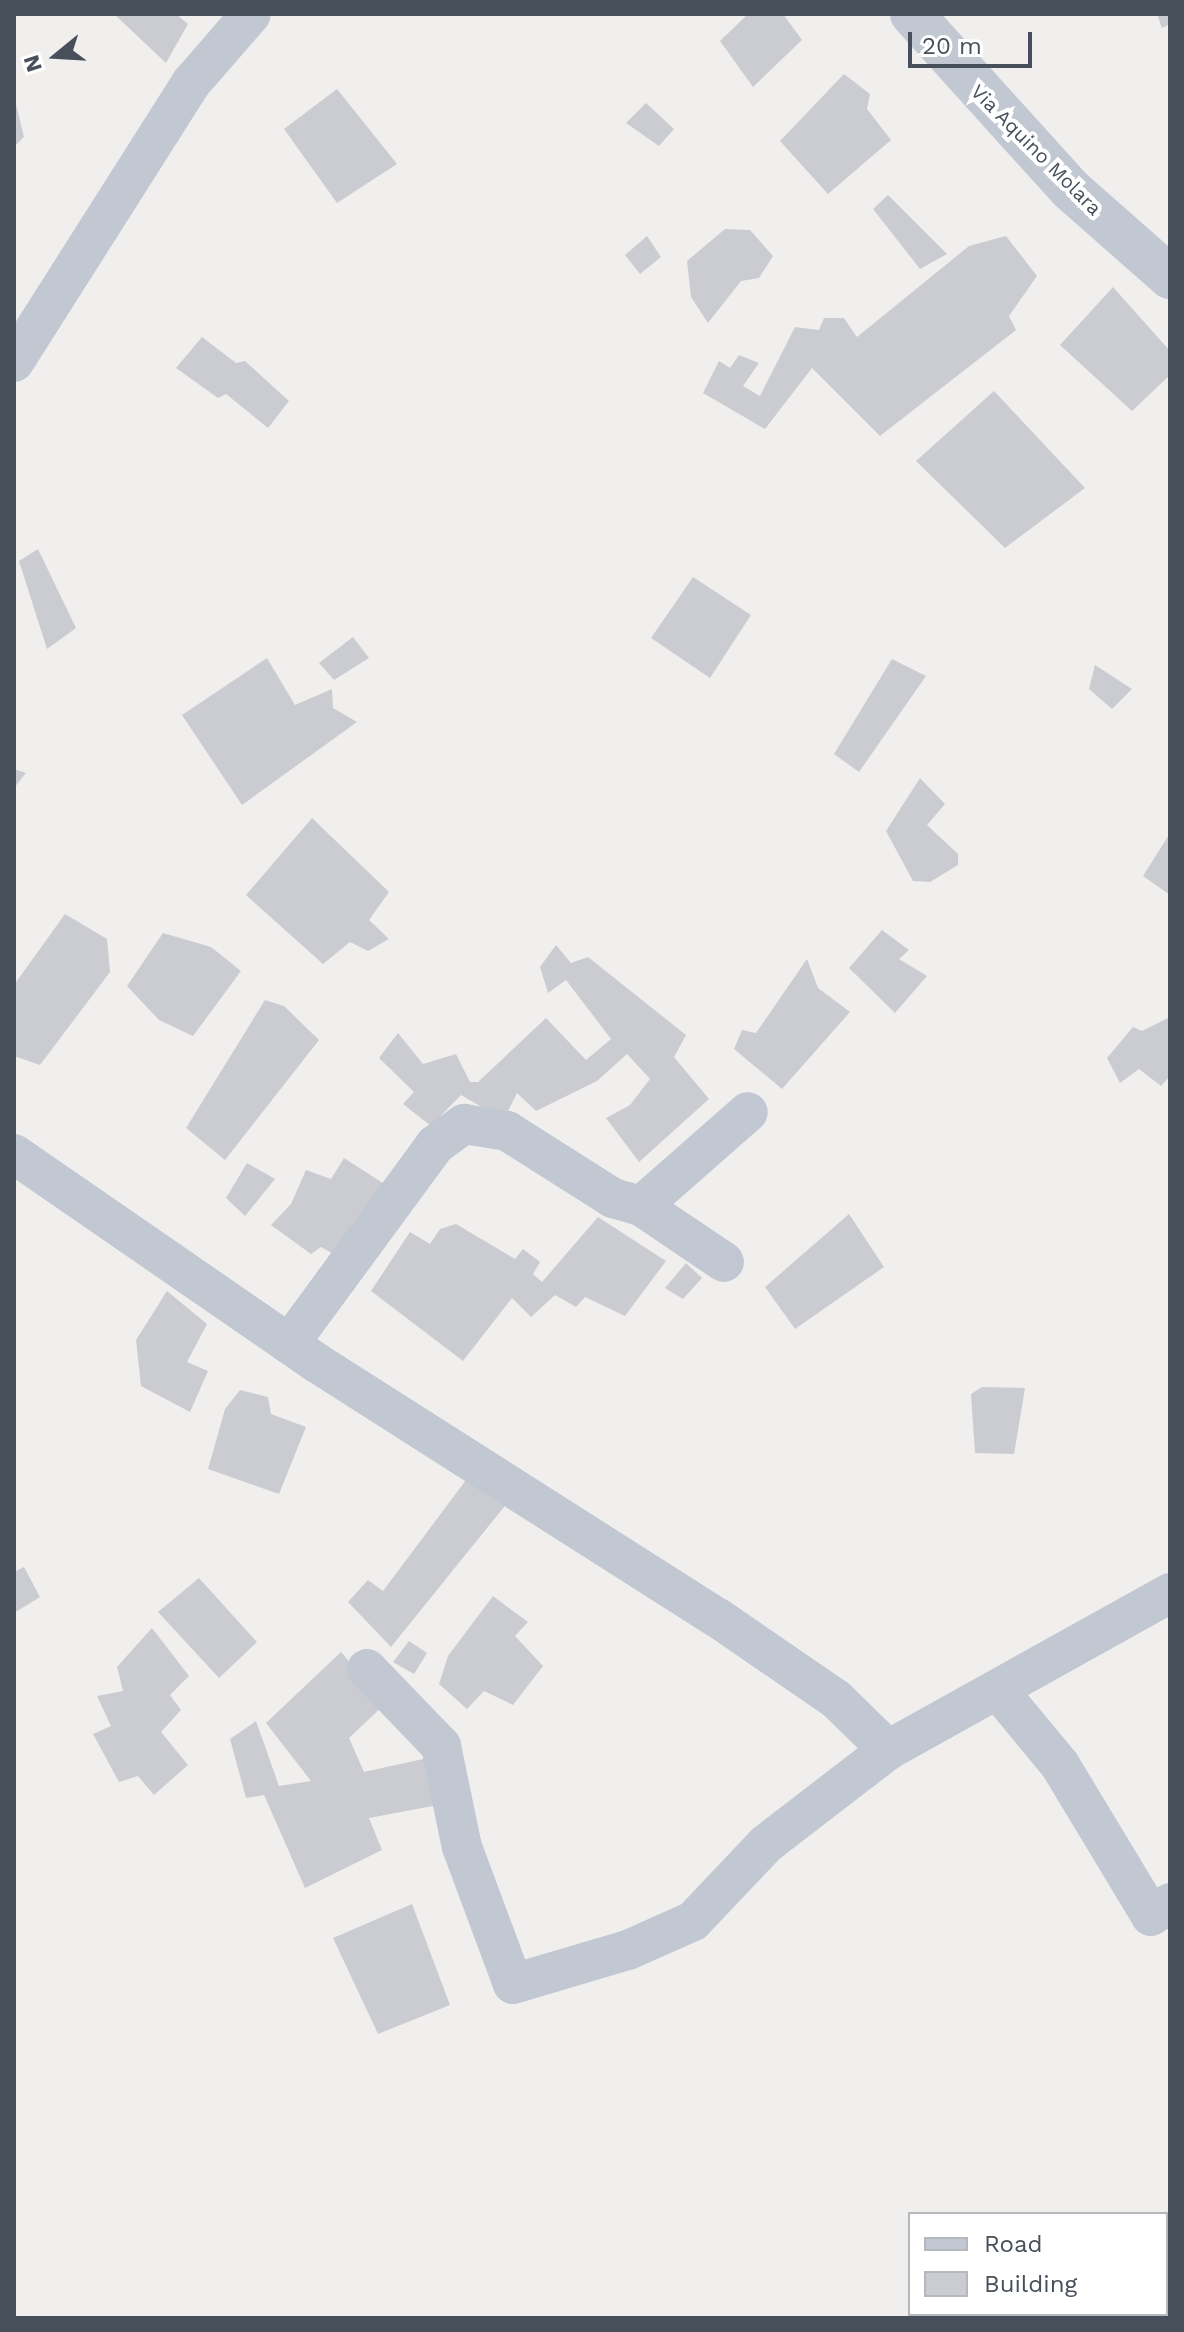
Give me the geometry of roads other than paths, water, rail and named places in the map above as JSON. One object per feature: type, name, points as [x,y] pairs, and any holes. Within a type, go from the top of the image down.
[{"type":"street","points":[[14,362],[191,83],[251,14]]},
{"type":"street","name":"Via Aquino Molara","points":[[912,14],[1069,188],[1170,277]]},
{"type":"street","points":[[641,1206],[748,1112]]},
{"type":"street","points":[[289,1344],[435,1145],[464,1124],[507,1131],[613,1198],[641,1206],[724,1262]]},
{"type":"street","points":[[14,1154],[289,1344],[718,1618],[836,1699],[888,1750]]},
{"type":"street","points":[[367,1669],[441,1746],[462,1847],[513,1984],[628,1950],[693,1921],[766,1844],[888,1750],[1170,1593]]},
{"type":"street","points":[[998,1690],[1060,1765],[1151,1916],[1170,1903]]}]
